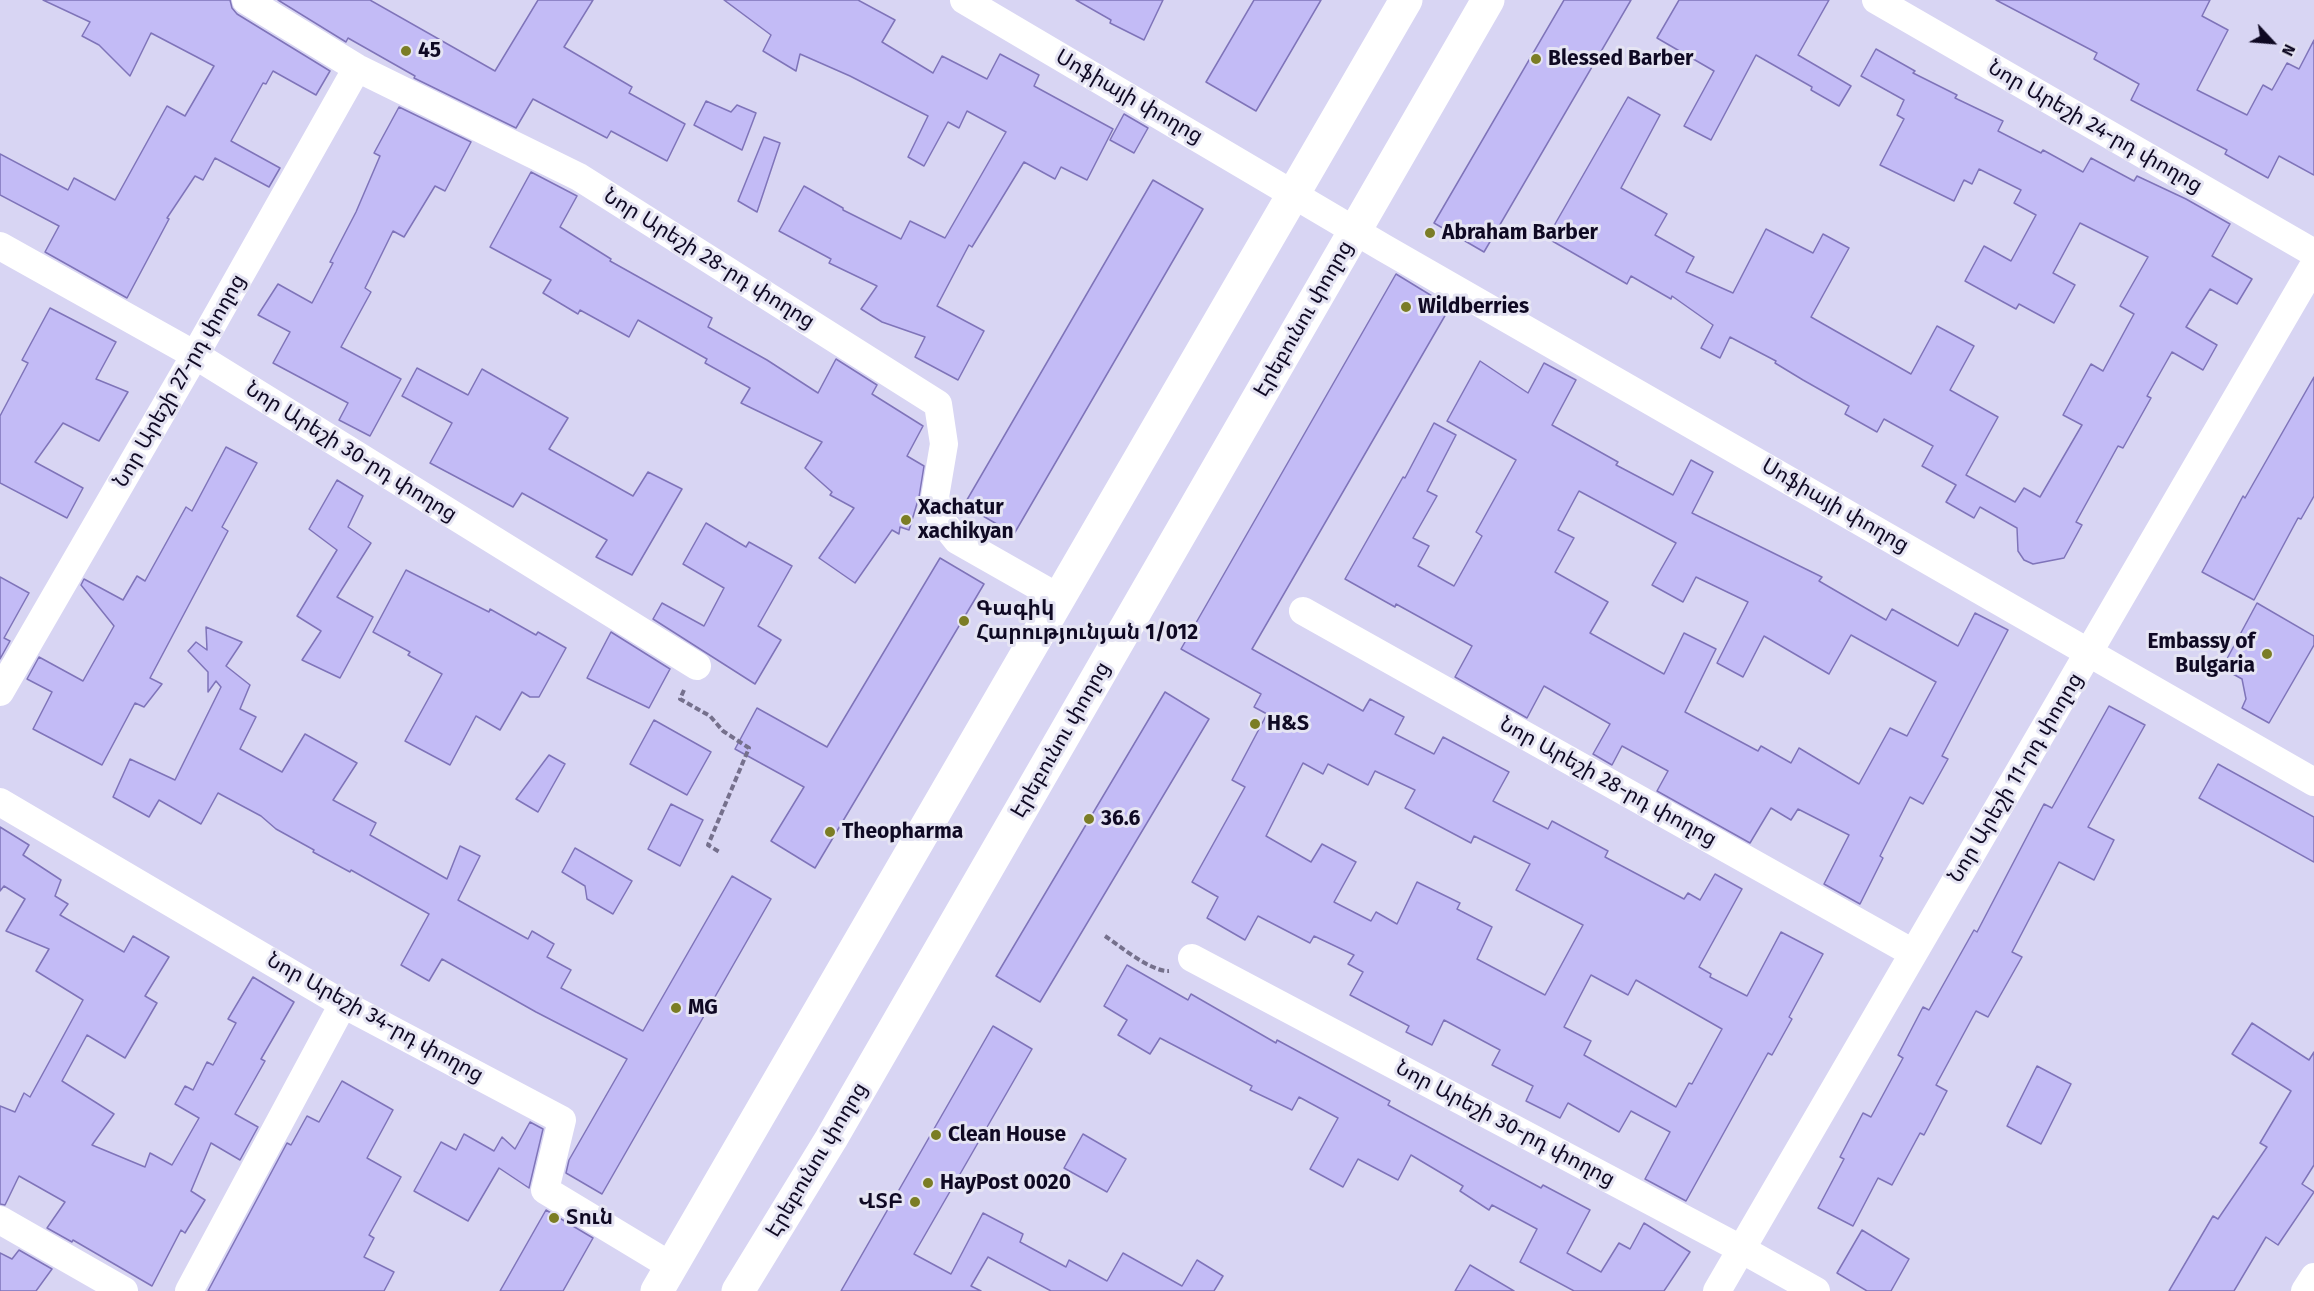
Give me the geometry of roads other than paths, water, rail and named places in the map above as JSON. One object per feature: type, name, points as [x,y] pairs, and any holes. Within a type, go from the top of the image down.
[{"type":"main road","points":[[664,1279],[1406,0]]},
{"type":"main road","name":"Էրեբունու փողոց","points":[[738,1291],[831,1139],[1488,0]]},
{"type":"street","name":"Նոր Արեշի 28-րդ փողոց","points":[[246,0],[357,68],[579,177],[938,404],[944,444],[935,497],[941,520],[957,540],[1059,598]]},
{"type":"street","name":"Սոֆիայի փողոց","points":[[964,0],[1355,231],[2314,782]]},
{"type":"street","name":"Նոր Արեշի 24-րդ փողոց","points":[[1876,0],[2314,253]]},
{"type":"street","name":"Նոր Արեշի 27-րդ փողոց","points":[[0,692],[195,355],[357,68]]},
{"type":"street","name":"Նոր Արեշի 30-րդ փողոց","points":[[0,246],[195,355],[697,666]]},
{"type":"street","name":"Նոր Արեշի 11-րդ փողոց","points":[[1717,1291],[2091,652],[2314,265]]},
{"type":"street","name":"Նոր Արեշի 28-րդ փողոց","points":[[1303,610],[1913,953]]},
{"type":"street","name":"Նոր Արեշի 34-րդ փողոց","points":[[0,802],[343,1004],[562,1120],[545,1190],[664,1279]]},
{"type":"street","name":"Նոր Արեշի 30-րդ փողոց","points":[[1192,958],[1816,1291]]},
{"type":"street","points":[[189,1291],[343,1004]]},
{"type":"street","points":[[0,1220],[124,1291]]},
{"type":"street","points":[[2305,1291],[2314,1277]]},
{"type":"place","name":"45","points":[[406,51]]},
{"type":"place","name":"Blessed Barber","points":[[1536,59]]},
{"type":"place","name":"Abraham Barber","points":[[1430,233]]},
{"type":"place","name":"Wildberries","points":[[1406,307]]},
{"type":"place","name":"Xachatur xachikyan","points":[[906,520]]},
{"type":"place","name":"Գագիկ Հարությունյան 1/012","points":[[964,621]]},
{"type":"place","name":"Embassy of Bulgaria","points":[[2267,654]]},
{"type":"place","name":"H&S","points":[[1255,724]]},
{"type":"place","name":"36.6","points":[[1089,819]]},
{"type":"place","name":"Theopharma","points":[[830,832]]},
{"type":"place","name":"MG","points":[[676,1008]]},
{"type":"place","name":"Clean House","points":[[936,1135]]},
{"type":"place","name":"HayPost 0020","points":[[928,1183]]},
{"type":"place","name":"ՎՏԲ","points":[[915,1202]]},
{"type":"place","name":"Տուն","points":[[554,1218]]}]
